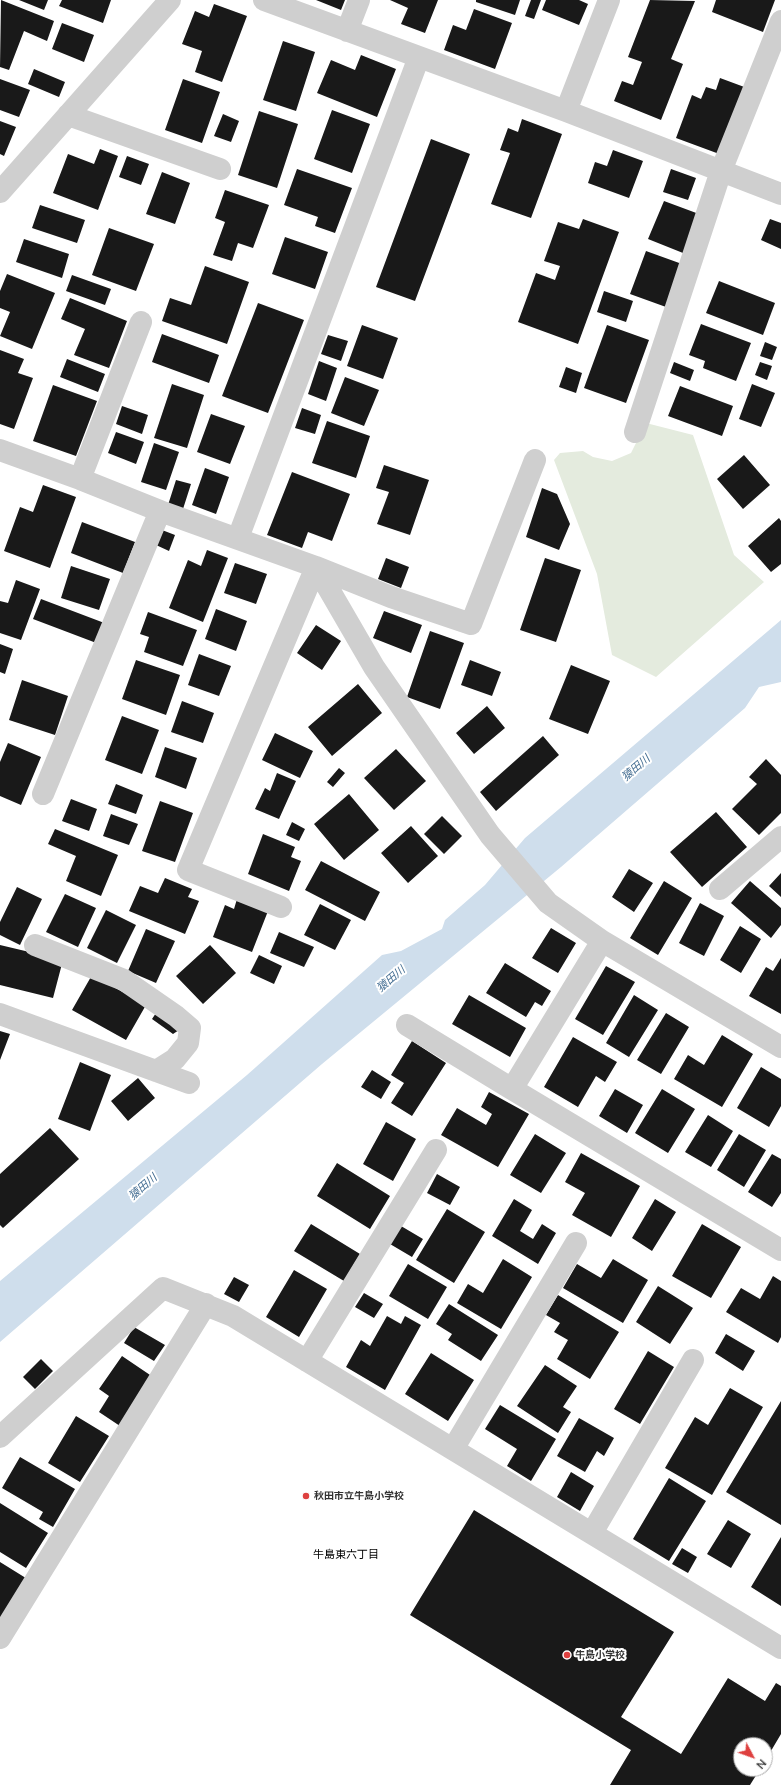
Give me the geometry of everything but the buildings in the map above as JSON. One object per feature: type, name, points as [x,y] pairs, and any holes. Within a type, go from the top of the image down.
[{"type":"street","points":[[0,192],[170,0]]},
{"type":"street","points":[[264,0],[347,32],[566,111],[781,194]]},
{"type":"street","points":[[347,32],[359,0]]},
{"type":"street","points":[[566,111],[609,0]]},
{"type":"street","points":[[635,432],[721,172],[781,21]]},
{"type":"street","points":[[238,538],[419,57]]},
{"type":"street","points":[[68,115],[220,169]]},
{"type":"street","points":[[80,479],[140,322]]},
{"type":"street","points":[[2,456],[80,479],[160,511],[316,567],[391,597],[471,624],[534,460]]},
{"type":"street","points":[[43,794],[160,511]]},
{"type":"street","points":[[316,567],[374,667],[490,835],[548,903],[602,942],[781,1047]]},
{"type":"street","points":[[281,907],[188,870],[316,567]]},
{"type":"street","points":[[720,889],[781,836]]},
{"type":"street","points":[[512,1089],[602,942]]},
{"type":"street","points":[[35,946],[124,980],[176,1016],[190,1028],[188,1043],[175,1059],[156,1071]]},
{"type":"street","points":[[0,1014],[189,1083]]},
{"type":"street","points":[[407,1025],[781,1250]]},
{"type":"street","points":[[307,1361],[436,1150]]},
{"type":"street","points":[[453,1449],[576,1244]]},
{"type":"street","points":[[0,1437],[164,1288],[233,1316],[781,1648]]},
{"type":"street","points":[[0,1638],[206,1304]]},
{"type":"street","points":[[592,1533],[693,1360]]},
{"type":"shaded area","points":[[646,423],[693,435],[734,555],[764,582],[656,677],[612,655],[597,574],[554,460],[560,453],[583,451],[593,457],[612,461],[631,453]]},
{"type":"water","name":"猿田川","points":[[781,620],[781,682],[759,687],[745,708],[561,867],[322,1064],[0,1342],[0,1281],[247,1075],[382,955],[401,951],[442,929],[445,920],[485,885],[525,838]]},
{"type":"place","name":"秋田市立牛島小学校","points":[[306,1496]]},
{"type":"place","name":"牛島小学校","points":[[567,1655]]},
{"type":"district","name":"牛島東六丁目","points":[[346,1555]]}]
